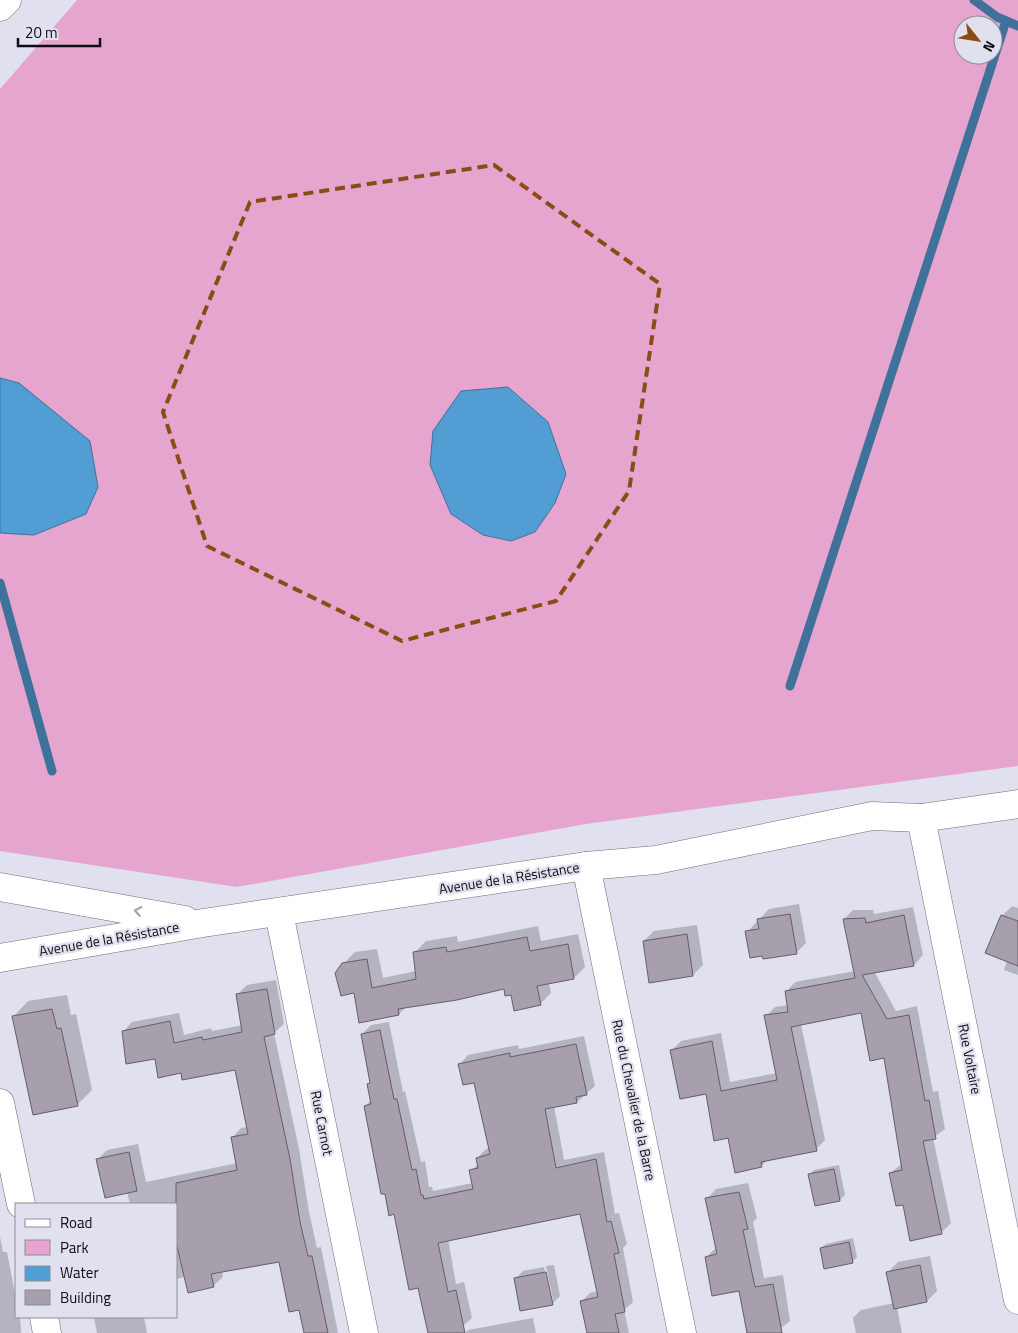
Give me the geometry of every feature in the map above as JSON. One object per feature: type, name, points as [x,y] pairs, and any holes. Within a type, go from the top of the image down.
[{"type":"street","points":[[0,7],[7,0]]},
{"type":"street","name":"Avenue de la Résistance","points":[[0,958],[204,923],[586,866],[656,860],[872,816],[921,818],[1018,804]]},
{"type":"street","name":"Rue Voltaire","points":[[921,818],[1018,1300]]},
{"type":"street","name":"Rue du Chevalier de la Barre","points":[[586,866],[682,1333]]},
{"type":"street","points":[[0,887],[204,923]]},
{"type":"street","name":"Rue Carnot","points":[[279,913],[364,1333]]},
{"type":"street","points":[[0,1103],[21,1203]]},
{"type":"street","points":[[44,1318],[47,1333]]},
{"type":"highlighted area","points":[[494,165],[660,284],[629,491],[556,601],[402,641],[207,546],[163,412],[250,202]]},
{"type":"green space","points":[[77,0],[1018,0],[1018,766],[586,824],[237,887],[0,851],[0,89]]},
{"type":"water","points":[[0,378],[19,383],[90,441],[98,487],[86,514],[34,535],[0,533]]},
{"type":"water","points":[[508,387],[548,422],[566,474],[555,503],[535,532],[511,541],[483,535],[451,514],[430,465],[433,431],[461,391]]},
{"type":"building","points":[[790,914],[797,954],[763,959],[762,956],[750,958],[745,931],[759,929],[757,919]]},
{"type":"building","points":[[904,915],[914,966],[862,975],[887,1019],[909,1015],[925,1101],[929,1100],[936,1139],[923,1141],[942,1234],[910,1241],[903,1205],[896,1206],[889,1173],[902,1170],[884,1058],[870,1061],[861,1013],[791,1027],[817,1151],[761,1162],[762,1167],[735,1173],[728,1138],[714,1141],[706,1094],[680,1099],[670,1050],[712,1041],[721,1091],[777,1080],[764,1015],[788,1012],[785,991],[855,978],[843,919],[865,918],[866,923]]},
{"type":"building","points":[[1001,915],[1018,921],[1018,966],[985,953]]},
{"type":"building","points":[[687,934],[693,976],[649,983],[643,941]]},
{"type":"building","points":[[527,937],[530,951],[568,944],[574,979],[537,986],[541,1005],[514,1011],[511,995],[505,996],[504,989],[457,1000],[398,1009],[399,1015],[359,1023],[354,993],[341,996],[335,973],[342,963],[367,959],[372,988],[416,979],[413,952],[446,947],[447,952]]},
{"type":"building","points":[[267,989],[275,1034],[264,1037],[290,1159],[300,1222],[308,1256],[312,1256],[328,1333],[304,1333],[299,1310],[289,1312],[279,1262],[211,1274],[214,1287],[188,1293],[178,1250],[176,1183],[237,1170],[231,1137],[248,1134],[235,1070],[182,1080],[181,1073],[158,1078],[155,1059],[126,1064],[122,1031],[170,1021],[174,1043],[202,1037],[203,1040],[242,1032],[236,994]]},
{"type":"building","points":[[52,1009],[57,1029],[61,1028],[78,1106],[33,1115],[12,1016]]},
{"type":"building","points":[[380,1030],[394,1099],[397,1099],[412,1170],[416,1169],[421,1195],[423,1195],[424,1199],[473,1189],[469,1170],[478,1168],[476,1158],[490,1154],[474,1083],[463,1085],[458,1064],[510,1053],[510,1057],[576,1044],[587,1095],[576,1097],[577,1103],[545,1109],[556,1168],[596,1159],[607,1222],[611,1221],[619,1253],[614,1254],[625,1312],[615,1314],[619,1333],[587,1333],[580,1301],[598,1297],[580,1214],[438,1243],[448,1292],[456,1290],[465,1333],[428,1333],[418,1288],[409,1290],[394,1214],[389,1216],[385,1194],[381,1194],[364,1106],[371,1104],[367,1084],[370,1083],[361,1034]]},
{"type":"building","points":[[129,1152],[137,1191],[105,1198],[96,1159]]},
{"type":"building","points":[[834,1169],[840,1201],[815,1206],[808,1174]]},
{"type":"building","points":[[739,1192],[748,1229],[743,1230],[755,1287],[773,1284],[782,1333],[747,1333],[739,1291],[712,1296],[705,1257],[717,1254],[705,1198]]},
{"type":"building","points":[[849,1242],[853,1263],[824,1269],[820,1248]]},
{"type":"building","points":[[920,1265],[927,1302],[894,1309],[886,1272]]},
{"type":"building","points":[[546,1272],[553,1305],[520,1311],[514,1278]]},
{"type":"waterway","points":[[974,0],[997,17],[1018,26]]},
{"type":"waterway","points":[[790,686],[1006,21]]},
{"type":"waterway","points":[[0,583],[52,771]]}]
